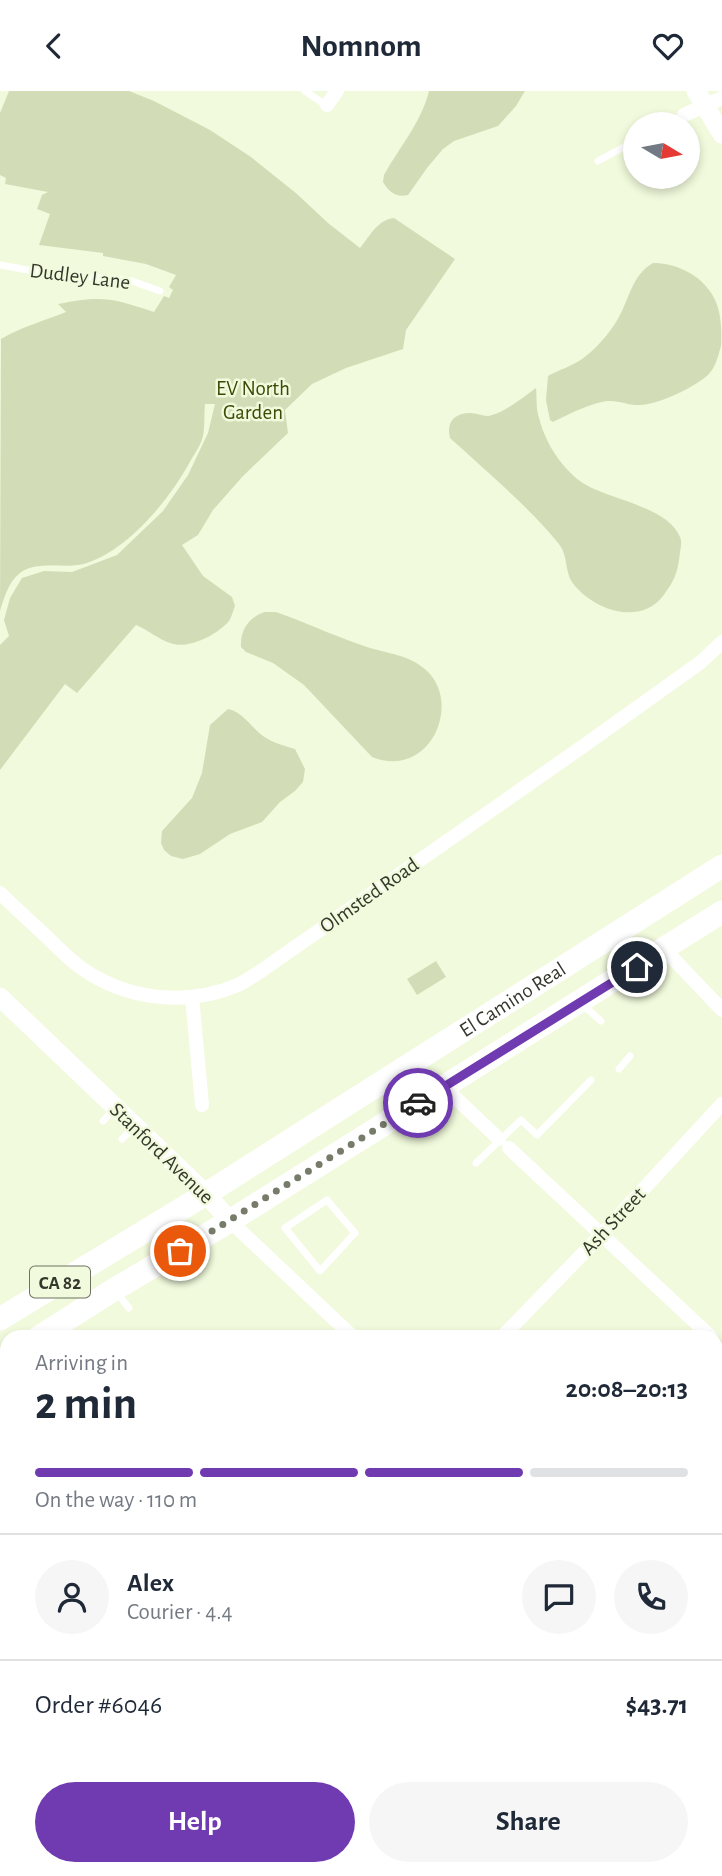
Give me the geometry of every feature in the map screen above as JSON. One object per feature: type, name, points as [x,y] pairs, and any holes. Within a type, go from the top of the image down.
[{"type":"main road","name":"El Camino Real","points":[[206,1194],[722,866]]},
{"type":"main road","name":"CA 82","points":[[50,1330],[230,1221],[722,912]]},
{"type":"main road","name":"CA 82","points":[[0,1319],[206,1194]]},
{"type":"street","points":[[327,106],[337,91]]},
{"type":"street","points":[[688,112],[708,99],[722,134]]},
{"type":"street","name":"Olmsted Road","points":[[0,893],[70,959],[92,975],[115,986],[165,998],[215,993],[240,984],[261,971],[582,747],[701,662],[722,642]]},
{"type":"street","points":[[664,950],[722,1010]]},
{"type":"street","name":"Stanford Avenue","points":[[0,997],[109,1114],[206,1194],[340,1330]]},
{"type":"street","points":[[192,997],[202,1105]]},
{"type":"street","points":[[444,1087],[704,1330]]},
{"type":"street","name":"Ash Street","points":[[509,1330],[722,1104]]},
{"type":"lane","points":[[305,91],[327,106]]},
{"type":"lane","points":[[598,161],[623,147]]},
{"type":"lane","name":"Dudley Lane","points":[[0,265],[132,281],[160,291]]},
{"type":"lane","points":[[580,1002],[601,1021]]},
{"type":"lane","points":[[619,1069],[630,1056]]},
{"type":"lane","points":[[476,1163],[504,1144],[521,1120],[537,1135],[591,1080]]},
{"type":"lane","points":[[327,1201],[355,1233],[320,1271],[285,1228],[327,1201]]},
{"type":"lane","points":[[115,1289],[130,1308]]},
{"type":"green space","name":"EV North Garden","points":[[9,91],[129,91],[210,130],[251,157],[360,248],[378,225],[394,218],[455,259],[406,330],[403,349],[346,368],[312,384],[285,410],[288,433],[243,476],[213,510],[198,535],[182,545],[203,576],[232,597],[235,606],[229,621],[210,636],[193,643],[177,645],[136,625],[77,693],[65,684],[0,770],[0,645],[9,636],[4,620],[10,598],[22,578],[44,571],[72,572],[117,555],[163,511],[188,475],[208,433],[215,404],[205,404],[202,439],[172,491],[132,536],[116,548],[84,564],[27,569],[16,576],[10,585],[0,611],[1,339],[66,312],[58,304],[73,301],[107,299],[154,312],[164,296],[169,298],[173,290],[169,287],[176,275],[146,264],[103,256],[103,253],[39,245],[50,214],[37,209],[42,195],[48,192],[5,184],[6,178],[0,175],[0,113]]},
{"type":"green space","points":[[429,91],[525,91],[498,126],[454,141],[443,149],[408,195],[396,195],[383,182],[384,175],[416,124]]},
{"type":"green space","points":[[653,263],[677,267],[692,274],[713,296],[720,316],[721,346],[713,369],[694,385],[657,402],[636,405],[602,402],[553,422],[550,420],[546,400],[548,376],[582,359],[601,342],[616,322],[640,274]]},
{"type":"green space","points":[[536,388],[537,411],[544,433],[565,467],[591,488],[663,517],[680,537],[681,546],[675,575],[663,596],[653,605],[641,611],[616,611],[580,592],[570,578],[563,551],[553,537],[512,494],[450,438],[450,423],[456,417],[464,413],[487,416],[498,413]]},
{"type":"green space","points":[[265,612],[276,612],[405,658],[426,670],[437,684],[441,701],[435,734],[424,748],[410,758],[392,761],[372,757],[304,685],[273,663],[246,652],[241,647],[244,630],[250,621]]},
{"type":"green space","points":[[228,709],[240,714],[268,739],[295,749],[305,769],[303,782],[262,822],[230,834],[200,854],[183,859],[171,856],[161,843],[162,831],[192,798],[202,773],[210,725]]},
{"type":"green space","points":[[436,961],[446,977],[417,995],[407,979]]},
{"type":"way so far","points":[[180,1251],[418,1103]]},
{"type":"route","points":[[418,1103],[637,967]]}]
